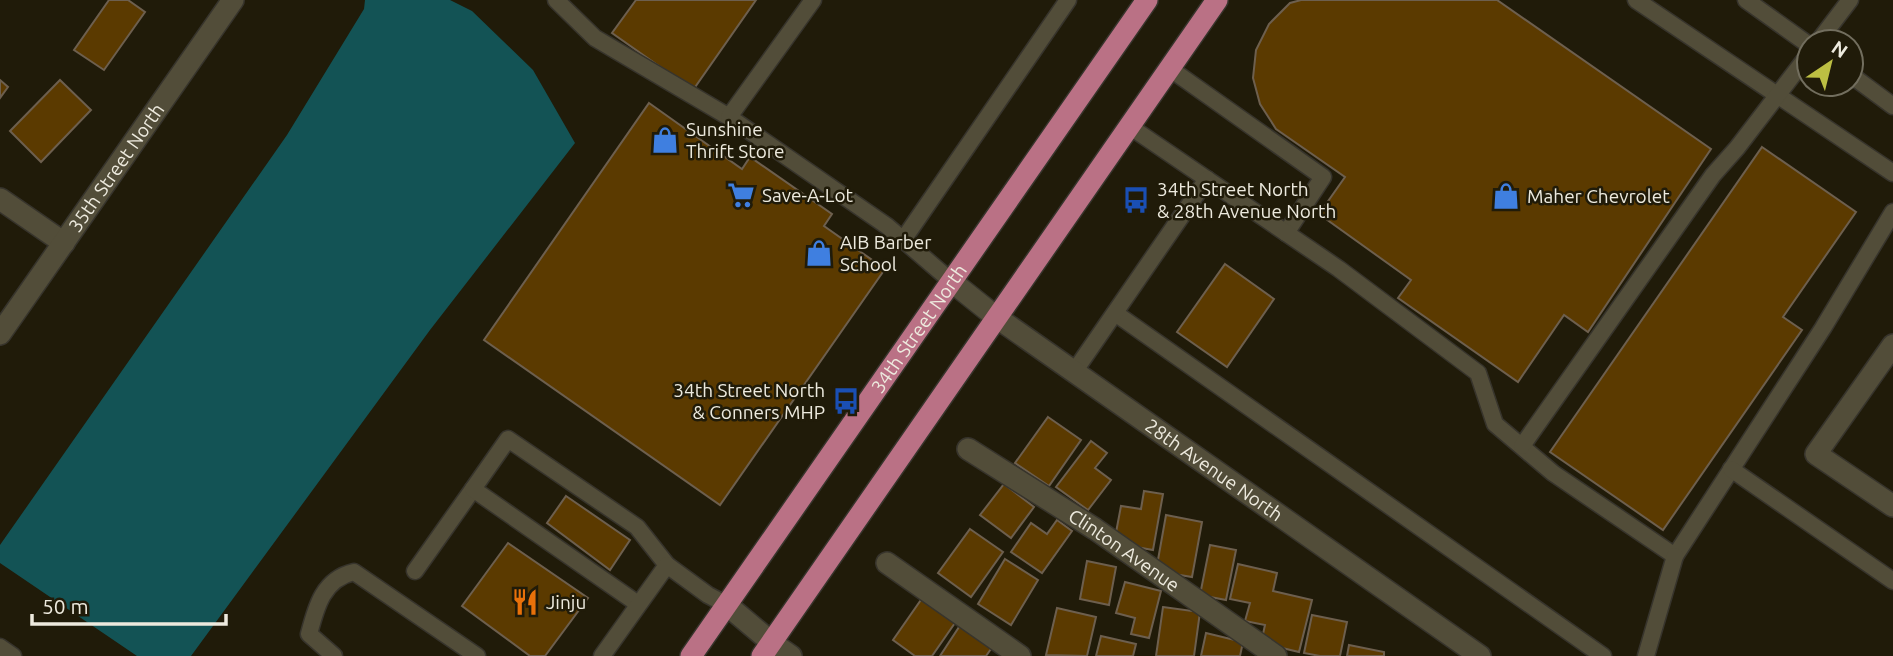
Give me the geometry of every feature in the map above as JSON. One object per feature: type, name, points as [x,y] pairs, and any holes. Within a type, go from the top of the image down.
[{"type":"highway","name":"34th Street North","points":[[691,656],[1147,0]]},
{"type":"highway","points":[[766,649],[1217,0]]},
{"type":"street","name":"35th Street North","points":[[0,334],[228,2]]},
{"type":"street","points":[[0,199],[64,243]]},
{"type":"street","name":"28th Avenue North","points":[[951,281],[996,317],[1480,656]]},
{"type":"street","points":[[1893,345],[1816,454],[1893,506]]},
{"type":"street","name":"Clinton Avenue","points":[[968,449],[1094,529],[1276,656]]},
{"type":"street","points":[[887,563],[1020,656]]},
{"type":"street","points":[[727,605],[766,649],[791,656]]},
{"type":"lane","points":[[556,0],[594,38],[729,117],[887,226],[951,281]]},
{"type":"lane","points":[[729,117],[813,0]]},
{"type":"lane","points":[[903,240],[1068,0]]},
{"type":"lane","points":[[1636,0],[1893,173]]},
{"type":"lane","points":[[1746,0],[1795,34]]},
{"type":"lane","points":[[1829,28],[1850,0]]},
{"type":"lane","points":[[1170,68],[1323,177],[1286,233]]},
{"type":"lane","points":[[1522,446],[1713,175],[1795,72]]},
{"type":"lane","points":[[1865,85],[1893,106]]},
{"type":"lane","points":[[1129,126],[1339,269],[1478,373],[1495,424],[1553,473],[1675,556]]},
{"type":"lane","points":[[1074,372],[1207,179]]},
{"type":"lane","points":[[1646,656],[1675,556],[1823,328],[1893,212]]},
{"type":"lane","points":[[1115,313],[1603,656]]},
{"type":"lane","points":[[415,571],[508,439],[637,527],[667,565],[708,595],[727,605]]},
{"type":"lane","points":[[1731,469],[1893,581]]},
{"type":"lane","points":[[473,489],[638,604]]},
{"type":"lane","points":[[602,656],[667,565]]},
{"type":"lane","points":[[334,656],[309,634],[315,610],[328,587],[341,575],[354,572],[477,656]]},
{"type":"lane","points":[[0,647],[13,656]]},
{"type":"water","points":[[365,0],[450,0],[472,11],[533,70],[575,143],[430,330],[191,656],[137,656],[0,563],[0,545],[287,135],[364,9]]},
{"type":"building","points":[[109,0],[128,0],[145,12],[104,70],[74,50]]},
{"type":"building","points":[[636,0],[756,0],[693,90],[612,33]]},
{"type":"building","name":"Maher Chevrolet","points":[[1301,0],[1497,0],[1711,149],[1588,332],[1564,315],[1518,382],[1398,298],[1411,280],[1319,214],[1345,177],[1276,129],[1260,104],[1253,78],[1256,50],[1269,24],[1290,3]]},
{"type":"building","points":[[0,80],[8,87],[0,98]]},
{"type":"building","points":[[60,80],[91,110],[41,162],[10,131]]},
{"type":"building","points":[[649,103],[742,169],[750,157],[832,214],[824,226],[885,269],[720,505],[484,340]]},
{"type":"building","points":[[1762,147],[1856,212],[1783,317],[1802,330],[1663,530],[1550,452]]},
{"type":"building","points":[[1225,264],[1274,299],[1227,367],[1177,332]]},
{"type":"building","points":[[1048,417],[1081,440],[1049,486],[1015,463]]},
{"type":"building","points":[[1091,441],[1107,453],[1095,468],[1111,480],[1088,510],[1056,487]]},
{"type":"building","points":[[1004,484],[1034,507],[1011,538],[980,515]]},
{"type":"building","points":[[1144,491],[1163,494],[1153,550],[1114,543],[1121,506],[1141,509]]},
{"type":"building","points":[[566,496],[630,540],[610,570],[547,523]]},
{"type":"building","points":[[1166,515],[1202,522],[1192,577],[1156,571]]},
{"type":"building","points":[[1057,520],[1072,531],[1042,573],[1011,552],[1031,523],[1047,534]]},
{"type":"building","points":[[970,529],[1003,552],[971,597],[938,573]]},
{"type":"building","name":"Jinju","points":[[508,543],[588,598],[545,656],[530,656],[462,606]]},
{"type":"building","points":[[1210,545],[1236,550],[1226,600],[1200,595]]},
{"type":"building","points":[[1005,559],[1038,580],[1011,625],[978,604]]},
{"type":"building","points":[[1087,561],[1116,567],[1109,605],[1080,599]]},
{"type":"building","points":[[1238,564],[1277,573],[1273,591],[1312,600],[1299,652],[1261,643],[1265,625],[1245,621],[1250,603],[1230,599]]},
{"type":"building","points":[[1125,582],[1161,591],[1149,638],[1131,634],[1135,618],[1116,613]]},
{"type":"building","points":[[923,597],[957,620],[932,656],[915,656],[893,640]]},
{"type":"building","points":[[1163,607],[1200,612],[1194,656],[1156,656]]},
{"type":"building","points":[[1057,608],[1096,617],[1087,656],[1046,655]]},
{"type":"building","points":[[1312,615],[1347,622],[1340,656],[1304,653]]},
{"type":"building","points":[[961,624],[993,646],[986,656],[940,656]]},
{"type":"building","points":[[1206,633],[1243,642],[1240,656],[1201,656]]},
{"type":"building","points":[[1101,636],[1136,644],[1133,656],[1096,656]]},
{"type":"building","points":[[1349,645],[1384,652],[1384,656],[1347,656]]},
{"type":"place","name":"Sunshine Thrift Store","points":[[665,140]]},
{"type":"place","name":"Save-A-Lot","points":[[741,195]]},
{"type":"place","name":"Maher Chevrolet","points":[[1506,196]]},
{"type":"place","name":"34th Street North & 28th Avenue North","points":[[1136,200]]},
{"type":"place","name":"AIB Barber School","points":[[819,253]]},
{"type":"place","name":"34th Street North & Conners MHP","points":[[846,401]]},
{"type":"place","name":"Jinju","points":[[525,602]]}]
